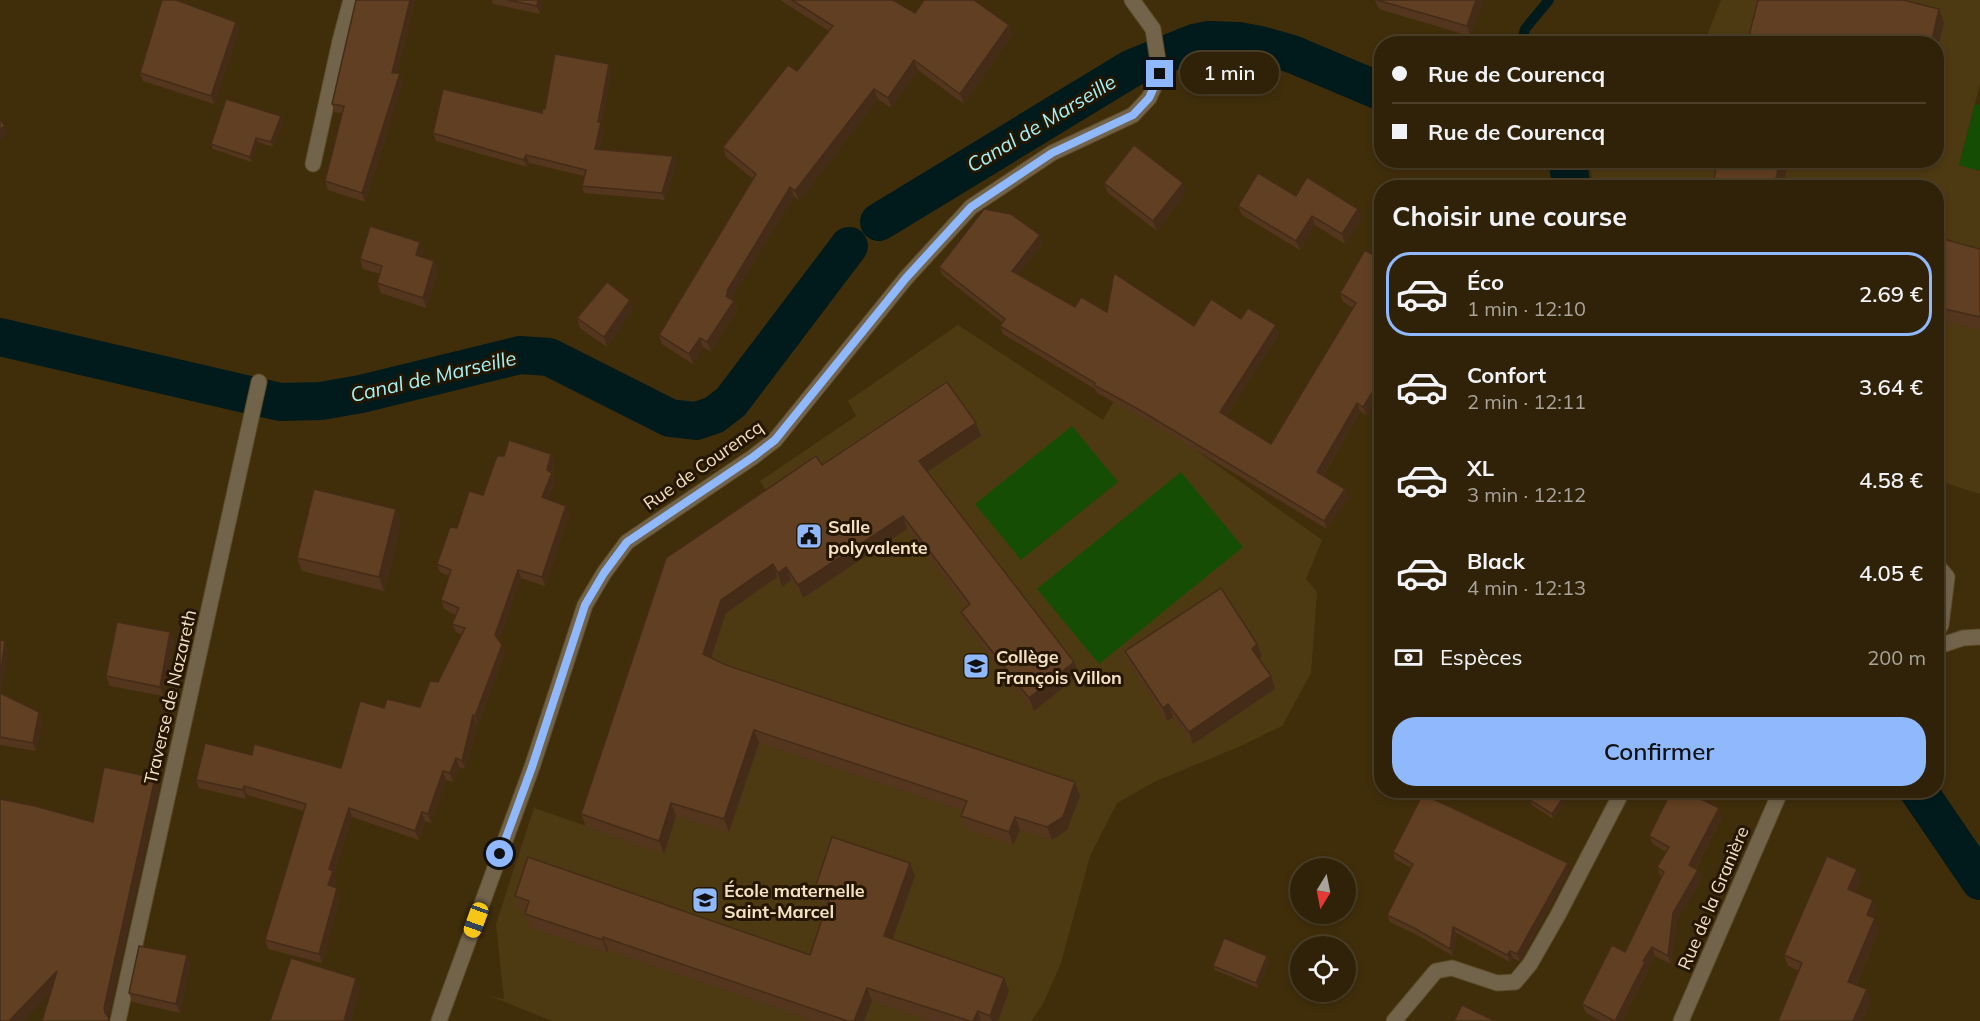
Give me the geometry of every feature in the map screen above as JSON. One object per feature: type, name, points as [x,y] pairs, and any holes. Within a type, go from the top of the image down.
[{"type":"street","points":[[313,164],[351,0]]},
{"type":"street","name":"Rue de Courencq","points":[[439,1021],[532,767],[585,605],[604,573],[627,542],[775,440],[906,278],[971,207],[1052,153],[1133,115],[1149,98],[1160,74],[1153,29],[1132,0]]},
{"type":"street","name":"Traverse de Nazareth","points":[[118,1021],[259,382]]},
{"type":"street","points":[[1944,573],[1947,577],[1944,608]]},
{"type":"street","points":[[1944,644],[1963,638],[1980,638]]},
{"type":"street","points":[[1394,1021],[1436,971],[1452,968],[1497,983],[1515,982],[1530,964],[1558,915],[1619,798]]},
{"type":"street","name":"Rue de la Granière","points":[[1682,1021],[1778,798]]},
{"type":"shaded area","points":[[1721,0],[1980,0],[1980,84],[1959,165],[1980,171],[1980,494],[1944,482],[1944,180],[1593,180],[1590,168],[1644,168],[1650,170],[1651,168],[1944,168],[1944,36],[1707,36]]},
{"type":"shaded area","name":"Collège François Villon","points":[[958,325],[1103,420],[1114,401],[1186,443],[1322,540],[1306,579],[1317,592],[1311,673],[1282,726],[1154,782],[1117,803],[1090,856],[1061,963],[1043,1004],[1031,1021],[552,1021],[490,996],[504,999],[496,924],[534,808],[586,826],[773,501],[760,481],[856,416],[848,401]]},
{"type":"green space","points":[[1975,104],[1980,105],[1980,171],[1959,165]]},
{"type":"green space","points":[[1072,426],[1118,482],[1021,560],[975,504]]},
{"type":"green space","points":[[1181,472],[1243,547],[1099,664],[1037,589]]},
{"type":"building","points":[[162,0],[176,0],[236,22],[211,96],[140,73]]},
{"type":"building","points":[[356,0],[410,0],[392,73],[400,73],[362,193],[325,181],[344,106],[332,104]]},
{"type":"building","points":[[508,0],[538,0],[537,6]]},
{"type":"building","points":[[792,0],[893,0],[915,13],[924,0],[974,0],[1009,25],[960,94],[914,60],[888,98],[874,89],[795,191],[790,187],[727,291],[726,296],[734,301],[707,342],[700,338],[689,354],[659,335],[756,174],[723,147],[788,65],[797,71],[833,26]]},
{"type":"building","points":[[1377,0],[1476,0],[1467,26]]},
{"type":"building","points":[[1758,0],[1903,0],[1939,9],[1933,36],[1749,36]]},
{"type":"building","points":[[555,54],[609,64],[595,149],[673,156],[662,193],[582,186],[586,170],[526,155],[524,160],[433,133],[443,89],[542,113],[543,108],[545,109]]},
{"type":"building","points":[[226,99],[281,116],[271,142],[256,138],[250,157],[211,144]]},
{"type":"building","points":[[0,119],[5,126],[0,129]]},
{"type":"building","points":[[1134,145],[1183,183],[1153,221],[1104,183]]},
{"type":"building","points":[[1716,168],[1778,168],[1776,180],[1714,180]]},
{"type":"building","points":[[1258,173],[1296,196],[1307,177],[1358,209],[1342,234],[1312,216],[1296,241],[1238,206]]},
{"type":"building","points":[[984,209],[1011,214],[1040,235],[1012,271],[1075,307],[1081,297],[1107,312],[1114,273],[1194,326],[1211,299],[1241,319],[1248,308],[1276,325],[1220,412],[1271,444],[1356,303],[1340,293],[1365,250],[1374,255],[1374,390],[1363,407],[1357,403],[1317,472],[1345,489],[1324,521],[1094,385],[1095,383],[1000,326],[1005,319],[939,267]]},
{"type":"building","points":[[370,226],[420,242],[416,255],[434,261],[423,298],[377,283],[382,266],[360,259]]},
{"type":"building","points":[[1944,239],[1980,249],[1980,317],[1944,309]]},
{"type":"building","points":[[607,282],[630,300],[604,337],[577,318]]},
{"type":"building","points":[[947,382],[976,423],[919,461],[1074,662],[1029,698],[961,612],[970,604],[903,516],[798,585],[786,567],[778,573],[773,564],[721,600],[703,654],[726,665],[1075,782],[1063,817],[1047,827],[1015,817],[1009,832],[961,816],[967,801],[754,730],[724,819],[671,803],[659,841],[581,814],[666,558],[816,456],[822,465]]},
{"type":"building","points":[[509,440],[551,454],[547,470],[552,473],[542,497],[566,506],[542,577],[518,570],[495,635],[502,645],[475,716],[473,715],[462,761],[456,758],[450,773],[443,771],[428,814],[422,812],[415,831],[349,808],[329,869],[333,871],[328,885],[337,888],[319,954],[265,940],[306,804],[244,786],[243,790],[196,780],[205,743],[252,755],[254,744],[341,768],[360,701],[384,708],[387,699],[420,707],[430,681],[438,682],[465,628],[452,624],[459,608],[441,600],[451,570],[437,564],[450,527],[457,528],[469,491],[483,495],[497,456],[504,456]]},
{"type":"building","points":[[314,489],[396,509],[379,577],[297,558]]},
{"type":"building","points":[[1221,588],[1257,644],[1252,649],[1271,676],[1189,732],[1168,704],[1163,708],[1125,651]]},
{"type":"building","points":[[117,622],[170,632],[160,687],[106,676]]},
{"type":"building","points":[[0,640],[5,641],[0,676]]},
{"type":"building","points":[[0,693],[39,712],[33,743],[0,737]]},
{"type":"building","points":[[104,767],[155,778],[104,1008],[109,1018],[108,1021],[42,1021],[57,971],[9,1021],[0,1021],[0,799],[93,822]]},
{"type":"building","points":[[1421,798],[1431,798],[1568,863],[1517,954],[1510,951],[1507,955],[1453,927],[1450,949],[1387,915],[1413,864],[1393,852]]},
{"type":"building","points":[[1531,798],[1563,798],[1552,814],[1530,800]]},
{"type":"building","points":[[1668,798],[1699,798],[1719,808],[1689,865],[1698,870],[1673,913],[1668,956],[1652,947],[1615,1021],[1582,1004],[1612,945],[1625,952],[1664,872],[1657,867],[1669,847],[1649,836]]},
{"type":"building","points":[[832,837],[910,863],[884,936],[1004,978],[990,1016],[978,1011],[973,1021],[970,1021],[867,988],[854,1021],[848,1021],[603,937],[603,940],[525,914],[529,901],[515,896],[528,857],[810,955],[831,893],[815,888]]},
{"type":"building","points":[[1827,856],[1857,869],[1848,889],[1873,900],[1867,915],[1875,918],[1848,982],[1867,989],[1853,1021],[1778,1021],[1802,963],[1784,955]]},
{"type":"building","points":[[1224,938],[1267,956],[1256,983],[1213,966]]},
{"type":"building","points":[[139,946],[187,955],[176,1004],[129,993]]},
{"type":"building","points":[[291,958],[356,978],[344,1021],[270,1021]]},
{"type":"building","points":[[1462,1005],[1495,1021],[1454,1021]]},
{"type":"waterway","points":[[1523,36],[1525,29],[1549,0]]},
{"type":"waterway","name":"Canal de Marseille","points":[[879,222],[1132,68],[1194,43],[1209,40],[1238,41],[1260,45],[1292,54],[1374,89]]},
{"type":"waterway","name":"Canal de Marseille","points":[[1568,168],[1571,180]]},
{"type":"waterway","name":"Canal de Marseille","points":[[0,337],[280,402],[321,401],[361,394],[520,355],[549,357],[670,418],[696,421],[714,415],[731,402],[849,246]]},
{"type":"waterway","name":"Canal de Marseille","points":[[1923,798],[1980,881]]},
{"type":"place","name":"Salle polyvalente","points":[[809,536]]},
{"type":"place","name":"Collège François Villon","points":[[976,666]]},
{"type":"place","name":"École maternelle Saint-Marcel","points":[[705,900]]},
{"type":"route","points":[[500,854],[532,767],[585,605],[604,573],[627,542],[775,440],[906,278],[971,207],[1052,153],[1133,115],[1149,98],[1160,74]]}]
